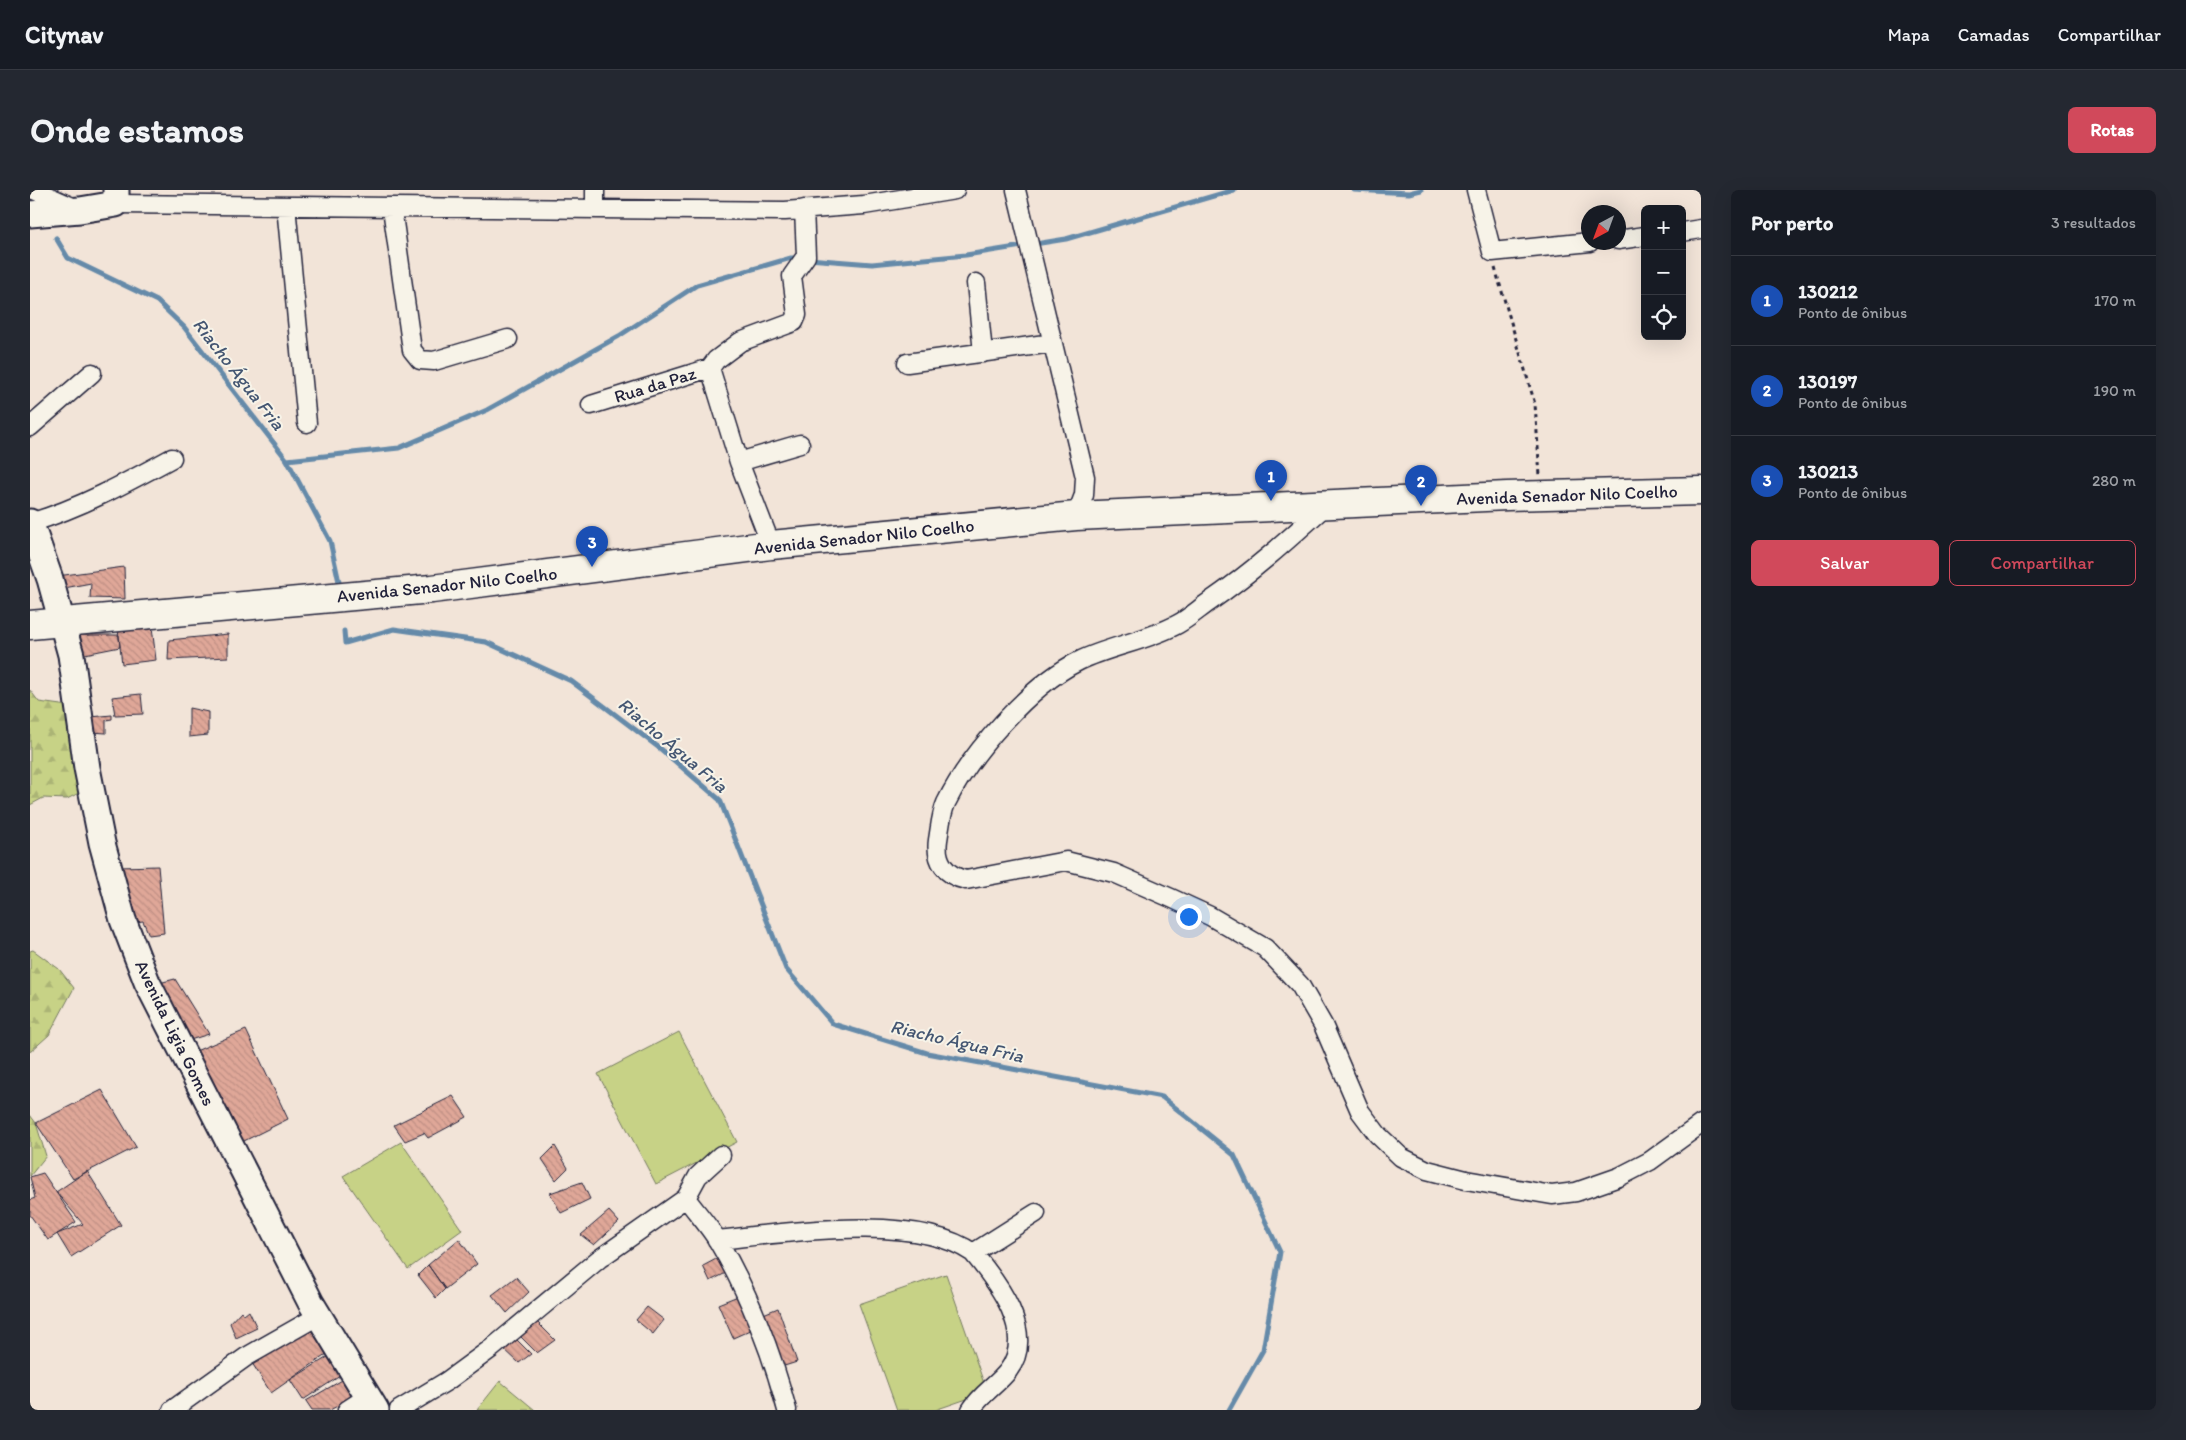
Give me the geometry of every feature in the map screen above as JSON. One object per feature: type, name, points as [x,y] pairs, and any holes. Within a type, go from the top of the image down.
[{"type":"main road","name":"Avenida Senador Nilo Coelho","points":[[30,625],[432,589],[771,546],[1076,516],[1701,491]]},
{"type":"street","points":[[34,190],[80,210]]},
{"type":"street","points":[[595,190],[595,209]]},
{"type":"street","points":[[30,214],[80,210],[116,197],[286,206],[392,208],[804,209],[864,205],[954,190]]},
{"type":"street","points":[[1016,190],[1085,477],[1084,495],[1076,516]]},
{"type":"street","points":[[1477,193],[1492,252],[1581,243]]},
{"type":"street","points":[[286,206],[308,423]]},
{"type":"street","points":[[392,208],[408,334],[415,356],[423,361],[434,361],[508,339]]},
{"type":"street","points":[[710,368],[716,360],[740,342],[763,331],[786,327],[794,322],[797,315],[792,276],[804,259],[804,209]]},
{"type":"street","points":[[1686,232],[1701,230]]},
{"type":"street","points":[[1626,239],[1641,237]]},
{"type":"street","points":[[976,283],[983,353]]},
{"type":"street","points":[[907,364],[1052,343]]},
{"type":"street","name":"Rua da Paz","points":[[591,405],[710,368],[739,462],[771,546]]},
{"type":"street","points":[[30,427],[92,373]]},
{"type":"street","points":[[739,462],[800,444]]},
{"type":"street","points":[[30,522],[57,515],[119,486],[172,458]]},
{"type":"street","points":[[1325,506],[1256,568],[1178,624],[1136,642],[1080,660],[1057,673],[1032,694],[1004,723],[972,762],[946,804],[937,846],[940,861],[948,873],[955,878],[966,880],[1066,861],[1104,871],[1202,912],[1265,948],[1300,985],[1324,1025],[1360,1111],[1374,1129],[1401,1157],[1427,1170],[1466,1180],[1552,1195],[1576,1192],[1620,1177],[1650,1161],[1701,1124]]},
{"type":"street","name":"Avenida Ligia Gomes","points":[[30,522],[50,579],[71,655],[87,768],[102,843],[123,920],[147,982],[363,1406]]},
{"type":"street","points":[[399,1410],[447,1381],[492,1348],[599,1259],[686,1198],[698,1176],[721,1155]]},
{"type":"street","points":[[686,1198],[717,1240],[760,1329],[787,1410]]},
{"type":"street","points":[[973,1253],[1036,1213]]},
{"type":"street","points":[[717,1240],[828,1230],[891,1230],[929,1234],[959,1243],[973,1253],[998,1284],[1012,1316],[1019,1340],[1017,1355],[1009,1370],[971,1410]]},
{"type":"street","points":[[172,1410],[246,1357],[318,1316]]},
{"type":"path","points":[[1492,252],[1512,329],[1530,380],[1535,404],[1543,496]]},
{"type":"green space","points":[[30,690],[39,702],[68,706],[83,791],[67,799],[43,798],[30,805]]},
{"type":"green space","points":[[33,950],[59,969],[74,988],[49,1035],[30,1052],[30,951]]},
{"type":"green space","points":[[679,1032],[737,1142],[656,1184],[598,1074]]},
{"type":"green space","points":[[30,1115],[36,1123],[46,1156],[30,1176]]},
{"type":"green space","points":[[401,1142],[462,1230],[408,1269],[343,1176]]},
{"type":"green space","points":[[946,1274],[987,1392],[935,1410],[897,1410],[859,1304]]},
{"type":"green space","points":[[500,1381],[535,1410],[477,1410]]},
{"type":"building","points":[[124,567],[125,599],[90,598],[91,583],[59,589],[57,576]]},
{"type":"building","points":[[152,627],[156,660],[122,664],[118,629]]},
{"type":"building","points":[[228,634],[228,657],[168,660],[169,640]]},
{"type":"building","points":[[78,635],[119,635],[120,647],[80,655]]},
{"type":"building","points":[[141,694],[143,714],[115,715],[112,697]]},
{"type":"building","points":[[189,708],[208,712],[208,735],[189,737]]},
{"type":"building","points":[[112,715],[112,719],[106,720],[106,733],[92,732],[91,717]]},
{"type":"building","points":[[158,866],[164,933],[149,935],[143,921],[135,922],[119,867]]},
{"type":"building","points":[[175,979],[209,1034],[190,1040],[159,983]]},
{"type":"building","points":[[246,1030],[288,1119],[238,1144],[191,1053]]},
{"type":"building","points":[[102,1090],[136,1147],[73,1179],[36,1123]]},
{"type":"building","points":[[453,1096],[467,1117],[428,1138],[424,1133],[405,1141],[394,1125]]},
{"type":"building","points":[[555,1146],[568,1168],[556,1180],[542,1159]]},
{"type":"building","points":[[87,1171],[121,1225],[71,1257],[57,1234],[83,1224],[56,1192]]},
{"type":"building","points":[[43,1173],[76,1222],[48,1240],[30,1215],[30,1200],[35,1198],[30,1177]]},
{"type":"building","points":[[582,1182],[590,1199],[561,1213],[550,1193]]},
{"type":"building","points":[[609,1211],[619,1222],[594,1245],[581,1235]]},
{"type":"building","points":[[459,1239],[477,1264],[445,1289],[428,1265]]},
{"type":"building","points":[[718,1258],[726,1273],[710,1281],[703,1266]]},
{"type":"building","points":[[428,1265],[445,1289],[436,1298],[418,1275]]},
{"type":"building","points":[[516,1277],[529,1292],[507,1313],[492,1295]]},
{"type":"building","points":[[738,1296],[753,1329],[733,1338],[718,1304]]},
{"type":"building","points":[[647,1307],[664,1320],[653,1334],[636,1320]]},
{"type":"building","points":[[778,1308],[797,1362],[778,1368],[761,1315]]},
{"type":"building","points":[[241,1311],[244,1315],[249,1311],[257,1328],[236,1338],[230,1323]]},
{"type":"building","points":[[537,1322],[555,1340],[537,1353],[521,1337]]},
{"type":"building","points":[[312,1328],[327,1354],[271,1393],[252,1363]]},
{"type":"building","points":[[514,1337],[531,1354],[519,1363],[502,1347]]},
{"type":"building","points":[[331,1355],[343,1374],[303,1400],[290,1380]]},
{"type":"building","points":[[344,1379],[354,1397],[330,1410],[312,1410],[306,1401]]},
{"type":"waterway","points":[[808,259],[872,264],[966,255],[1066,239],[1234,190]]},
{"type":"waterway","points":[[1354,190],[1409,193],[1421,190]]},
{"type":"waterway","name":"Riacho Água Fria","points":[[56,238],[68,258],[157,301],[184,327],[287,460],[330,541],[339,582]]},
{"type":"waterway","points":[[287,460],[399,448],[487,410],[619,336],[697,285],[791,258],[800,258]]},
{"type":"waterway","name":"Riacho Água Fria","points":[[344,631],[345,643],[394,629],[486,642],[571,681],[662,750],[720,800],[786,969],[833,1024],[927,1053],[1162,1097],[1234,1155],[1280,1252],[1263,1350],[1229,1410]]},
{"type":"place","name":"130212","points":[[1271,501]]},
{"type":"place","name":"130197","points":[[1421,506]]},
{"type":"place","name":"130213","points":[[592,567]]}]
